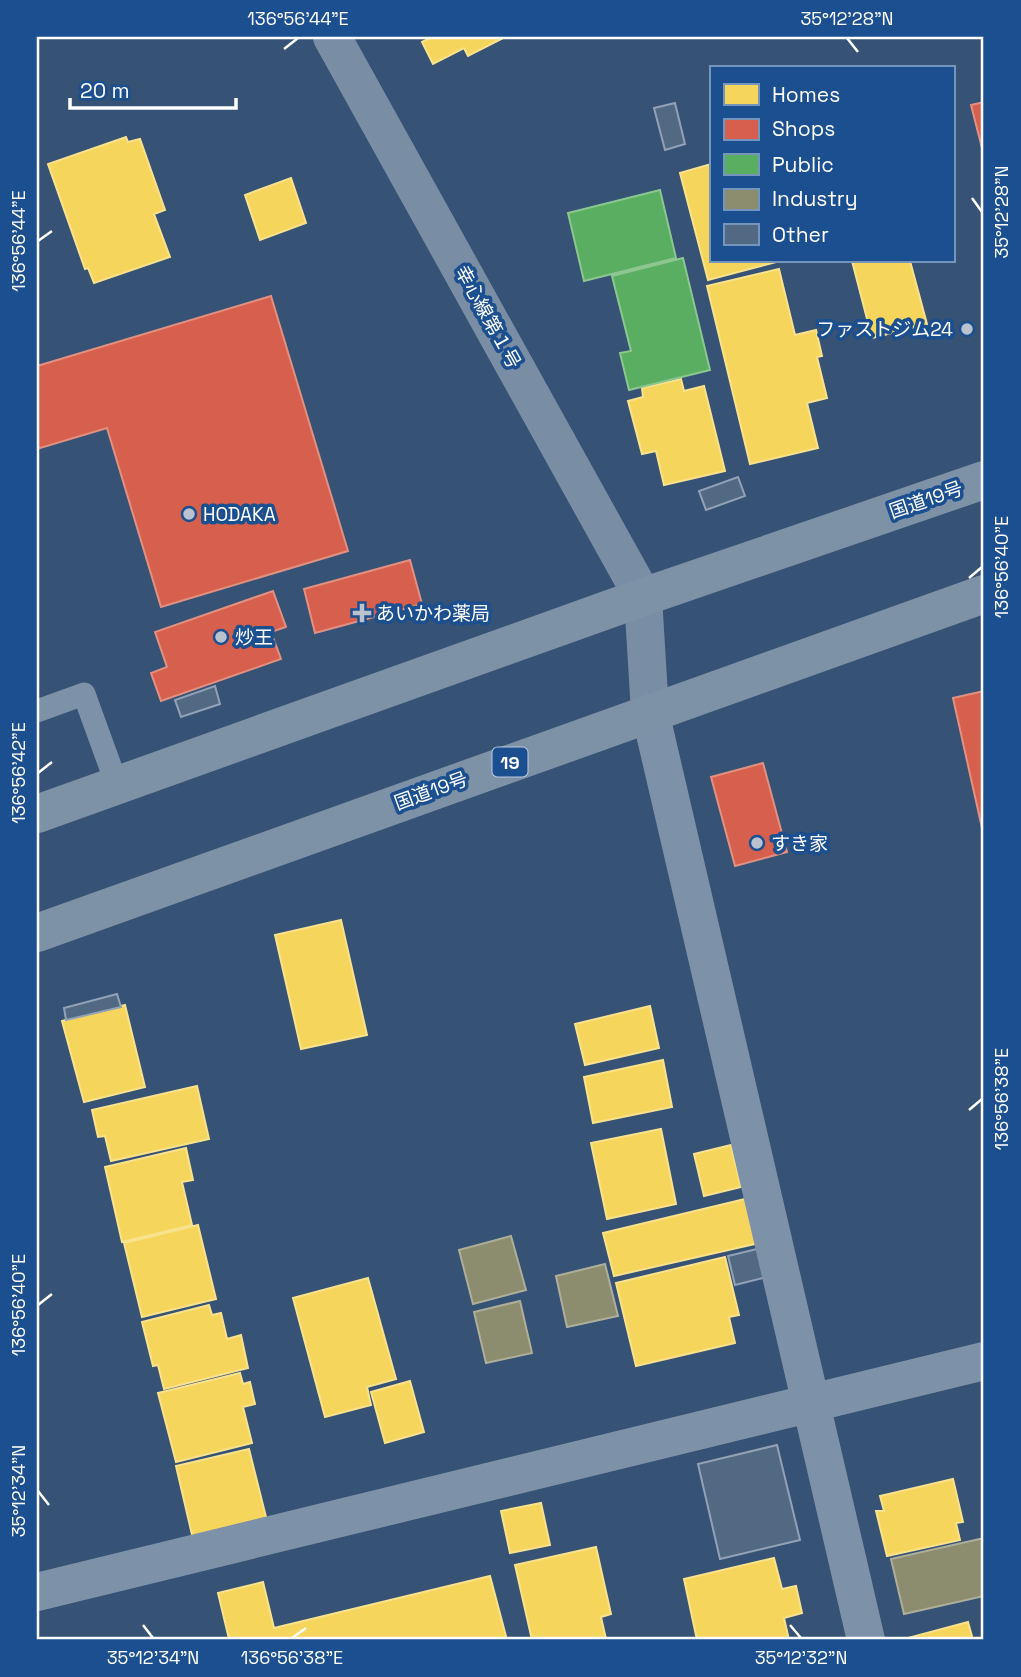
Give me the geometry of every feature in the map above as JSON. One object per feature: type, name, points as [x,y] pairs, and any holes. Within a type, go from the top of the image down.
[{"type":"highway","name":"国道19号","points":[[37,814],[643,597],[984,480]]},
{"type":"highway","name":"国道19号","points":[[37,933],[984,594]]},
{"type":"street","name":"幸心線第１号","points":[[332,37],[643,597]]},
{"type":"street","points":[[643,597],[650,712],[866,1640]]},
{"type":"street","points":[[37,1592],[984,1362]]},
{"type":"lane","points":[[37,711],[84,694],[117,785]]},
{"type":"building: Homes","points":[[432,37],[505,37],[468,56],[464,48],[433,64],[422,42]]},
{"type":"building: Homes","points":[[126,137],[128,142],[140,139],[165,210],[154,214],[170,257],[94,283],[88,268],[85,269],[48,164]]},
{"type":"building: Homes","points":[[710,164],[710,262],[776,262],[708,280],[680,173]]},
{"type":"building: Homes","points":[[291,178],[306,223],[260,240],[245,195]]},
{"type":"building: Homes","points":[[852,262],[910,262],[927,324],[872,338]]},
{"type":"building: Homes","points":[[779,269],[795,335],[816,330],[822,356],[817,357],[827,398],[807,403],[818,448],[750,464],[707,286]]},
{"type":"building: Homes","points":[[681,379],[684,391],[704,386],[725,471],[664,485],[656,451],[642,454],[628,401],[643,397],[642,388]]},
{"type":"building: Homes","points":[[341,920],[367,1035],[301,1049],[275,935]]},
{"type":"building: Homes","points":[[125,1005],[145,1087],[84,1102],[62,1021]]},
{"type":"building: Homes","points":[[650,1006],[659,1048],[585,1065],[575,1024]]},
{"type":"building: Homes","points":[[663,1060],[672,1107],[593,1123],[584,1077]]},
{"type":"building: Homes","points":[[197,1086],[209,1139],[111,1161],[105,1136],[98,1137],[92,1110]]},
{"type":"building: Homes","points":[[661,1129],[676,1204],[607,1219],[591,1143]]},
{"type":"building: Homes","points":[[731,1145],[741,1187],[704,1196],[694,1154]]},
{"type":"building: Homes","points":[[186,1148],[193,1180],[182,1182],[192,1225],[122,1242],[105,1167]]},
{"type":"building: Homes","points":[[745,1199],[755,1244],[614,1276],[603,1233]]},
{"type":"building: Homes","points":[[198,1225],[216,1299],[142,1317],[124,1243]]},
{"type":"building: Homes","points":[[725,1257],[739,1315],[729,1317],[735,1343],[636,1366],[616,1283]]},
{"type":"building: Homes","points":[[368,1278],[396,1379],[367,1387],[371,1405],[325,1417],[293,1298]]},
{"type":"building: Homes","points":[[209,1305],[212,1315],[221,1313],[227,1339],[241,1335],[248,1368],[164,1389],[158,1365],[153,1366],[142,1322]]},
{"type":"building: Homes","points":[[240,1373],[243,1384],[250,1382],[255,1404],[243,1407],[252,1443],[176,1462],[158,1393]]},
{"type":"building: Homes","points":[[410,1381],[424,1432],[385,1443],[371,1392]]},
{"type":"building: Homes","points":[[249,1449],[267,1521],[193,1539],[176,1466]]},
{"type":"building: Homes","points":[[953,1479],[963,1522],[956,1523],[960,1540],[887,1556],[876,1511],[884,1511],[880,1496]]},
{"type":"building: Homes","points":[[541,1503],[550,1545],[510,1553],[501,1511]]},
{"type":"building: Homes","points":[[596,1547],[611,1614],[601,1617],[606,1639],[532,1640],[515,1565]]},
{"type":"building: Homes","points":[[774,1558],[782,1589],[796,1586],[802,1613],[784,1618],[789,1640],[697,1640],[684,1579]]},
{"type":"building: Homes","points":[[490,1576],[507,1640],[223,1640],[229,1639],[218,1593],[263,1582],[274,1628]]},
{"type":"building: Homes","points":[[968,1622],[973,1640],[908,1640],[908,1638]]},
{"type":"building: Shops","points":[[984,102],[984,156],[971,105]]},
{"type":"building: Shops","points":[[271,296],[348,551],[161,607],[107,428],[37,449],[37,366]]},
{"type":"building: Shops","points":[[410,560],[422,604],[315,633],[304,589]]},
{"type":"building: Shops","points":[[273,591],[286,627],[271,632],[281,659],[161,701],[151,673],[167,667],[155,632]]},
{"type":"building: Shops","points":[[984,691],[984,837],[953,698]]},
{"type":"building: Shops","points":[[763,763],[787,852],[735,866],[711,777]]},
{"type":"building: Public","points":[[660,190],[676,258],[584,281],[568,213]]},
{"type":"building: Public","points":[[683,258],[710,370],[629,390],[620,353],[631,351],[612,276]]},
{"type":"building: Industry","points":[[511,1236],[526,1290],[473,1304],[459,1250]]},
{"type":"building: Industry","points":[[605,1264],[618,1316],[567,1327],[556,1276]]},
{"type":"building: Industry","points":[[520,1301],[532,1353],[486,1363],[474,1312]]},
{"type":"building: Industry","points":[[984,1538],[984,1596],[904,1614],[891,1559]]},
{"type":"building: Other","points":[[675,103],[685,144],[665,150],[654,108]]},
{"type":"building: Other","points":[[738,477],[745,496],[706,510],[699,491]]},
{"type":"building: Other","points":[[215,686],[220,704],[181,717],[175,700]]},
{"type":"building: Other","points":[[117,994],[121,1007],[66,1020],[64,1008]]},
{"type":"building: Other","points":[[761,1248],[767,1277],[735,1285],[728,1256]]},
{"type":"building: Other","points":[[777,1445],[800,1540],[720,1559],[698,1464]]},
{"type":"place","name":"ファストジム24","points":[[967,329]]},
{"type":"place","name":"HODAKA","points":[[189,514]]},
{"type":"place","name":"あいかわ薬局","points":[[362,613]]},
{"type":"place","name":"炒王","points":[[221,637]]},
{"type":"place","name":"すき家","points":[[757,843]]}]
